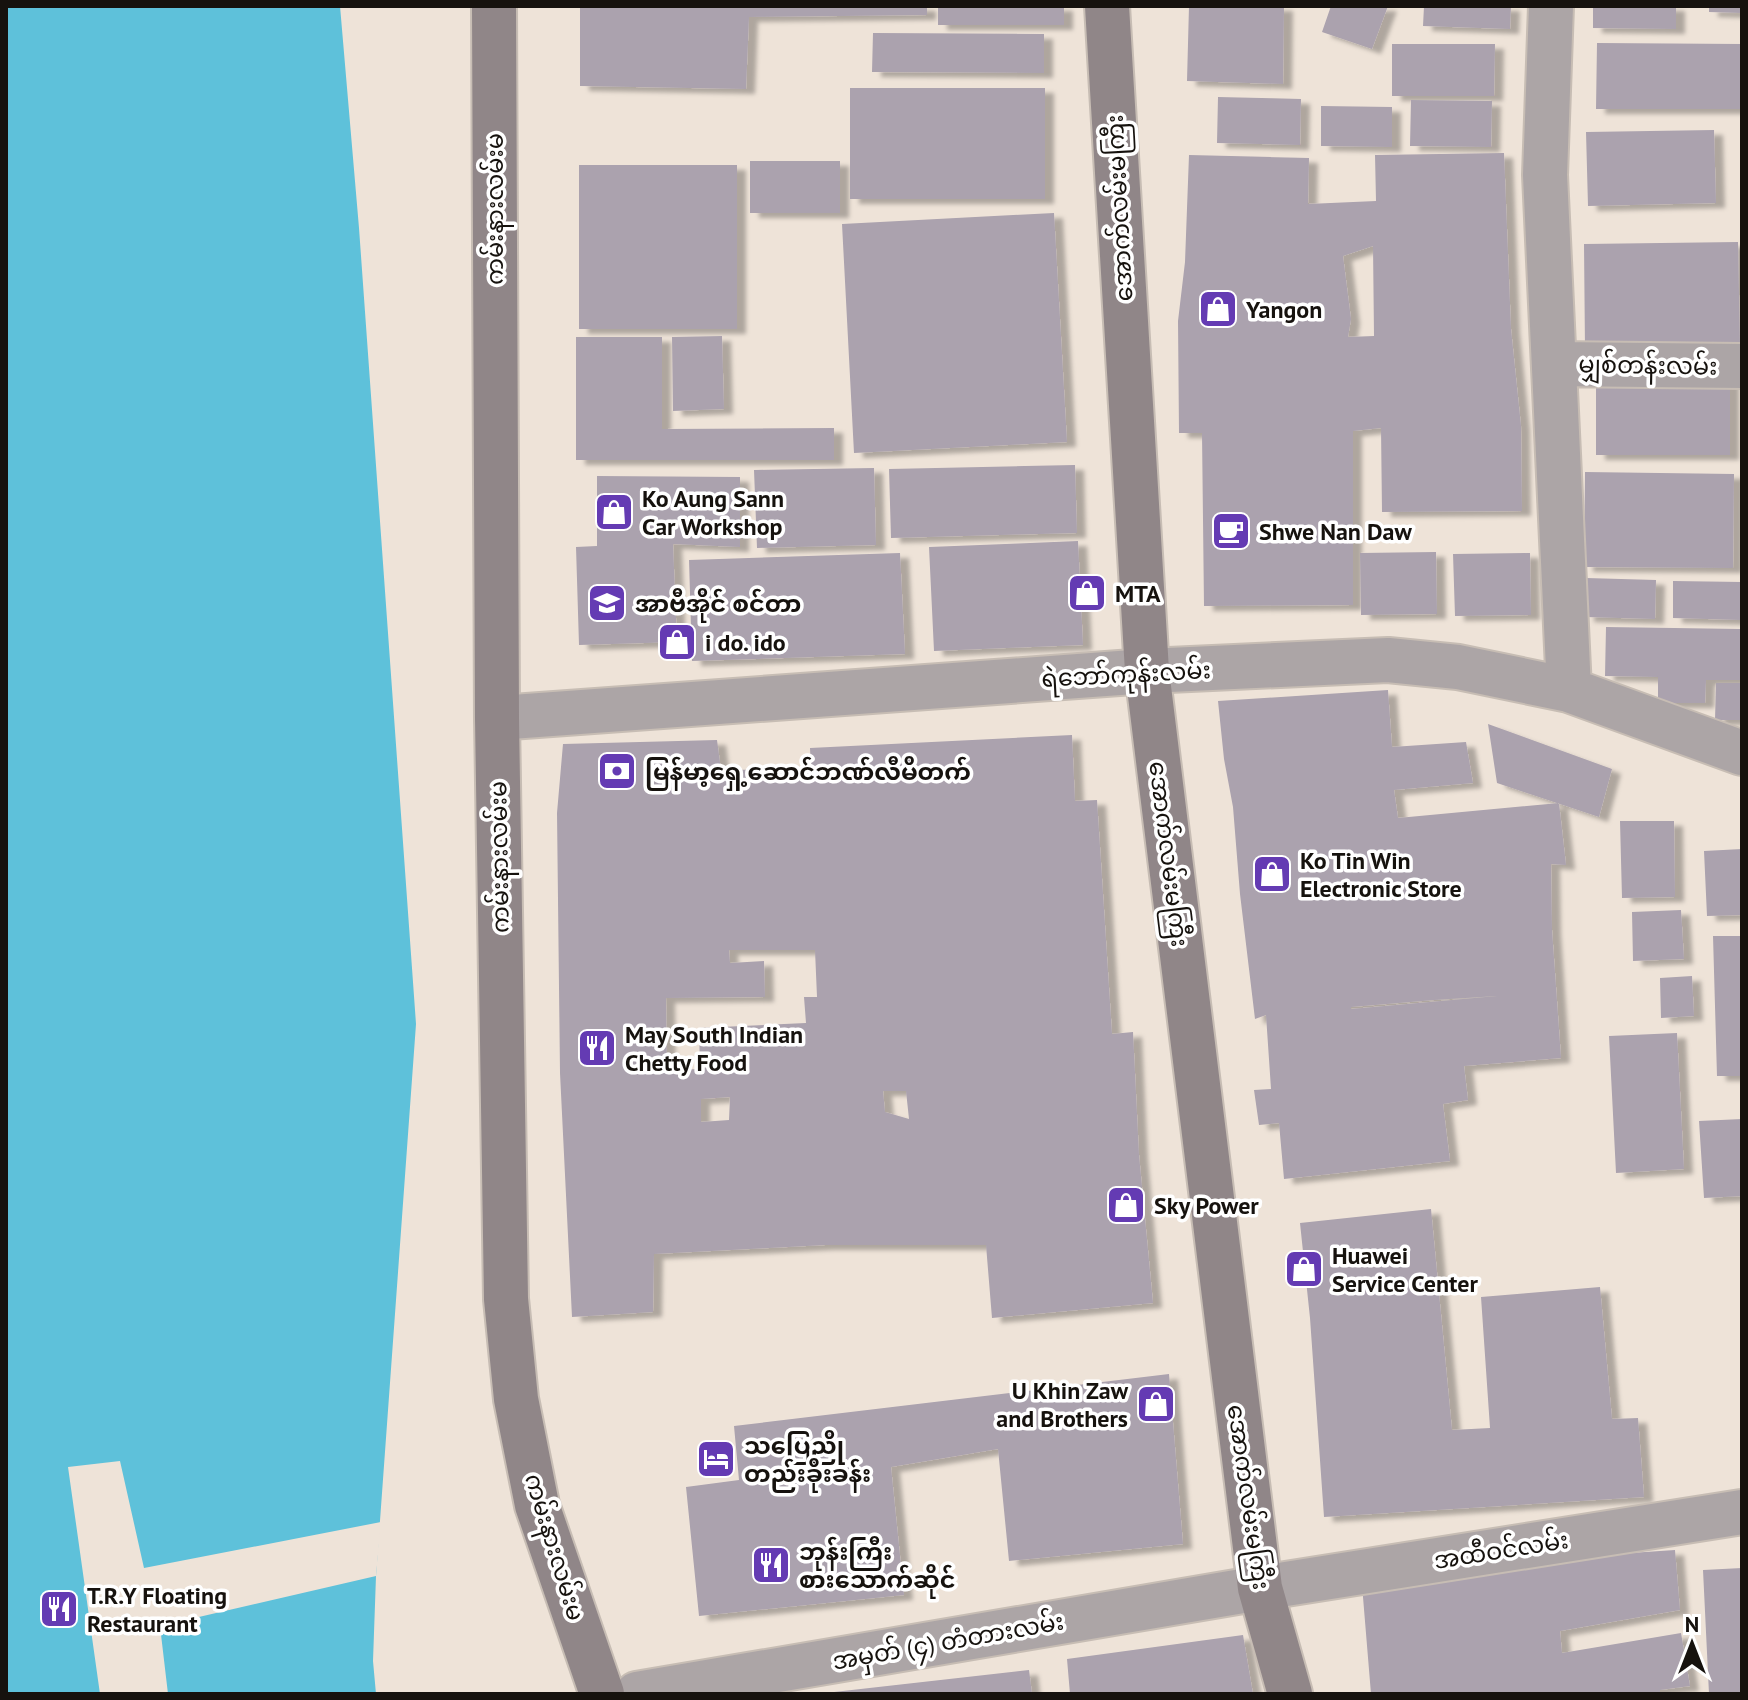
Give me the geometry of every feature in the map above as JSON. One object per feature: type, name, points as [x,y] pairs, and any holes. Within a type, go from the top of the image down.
[{"type":"main road","name":"ကမ်းနားလမ်းမ","points":[[494,6],[497,718],[506,1299],[515,1385],[537,1505],[602,1694]]},
{"type":"main road","name":"အောက်လမ်းမကြီး","points":[[1107,6],[1147,671],[1260,1588],[1290,1694]]},
{"type":"street","points":[[1551,6],[1545,175],[1569,690]]},
{"type":"street","name":"မျှစ်တန်းလမ်း","points":[[1554,364],[1742,366]]},
{"type":"street","name":"ရဲဘော်ကုန်းလမ်း","points":[[497,718],[1147,671],[1388,660],[1458,667],[1569,690],[1742,753]]},
{"type":"street","name":"အထီဝင်လမ်း","points":[[1260,1588],[1742,1512]]},
{"type":"street","name":"အမှတ် (၄) တံတားလမ်း","points":[[637,1694],[1260,1588]]},
{"type":"water","points":[[6,6],[340,6],[359,228],[416,1024],[376,1576],[373,1661],[376,1694],[6,1694]]},
{"type":"pier","points":[[120,1461],[144,1568],[381,1522],[376,1576],[160,1626],[168,1694],[100,1694],[68,1467]]},
{"type":"building","points":[[580,6],[927,6],[927,15],[749,17],[746,89],[580,86]]},
{"type":"building","points":[[938,6],[1064,6],[1064,25],[938,25]]},
{"type":"building","points":[[1189,6],[1284,6],[1283,84],[1187,81]]},
{"type":"building","points":[[1331,6],[1388,6],[1372,49],[1322,32]]},
{"type":"building","points":[[1424,6],[1511,6],[1510,29],[1423,26]]},
{"type":"building","points":[[1593,6],[1676,6],[1676,29],[1593,28]]},
{"type":"building","points":[[1709,6],[1742,6],[1742,13],[1709,12]]},
{"type":"building","points":[[873,33],[1044,34],[1044,73],[872,72]]},
{"type":"building","points":[[1597,43],[1742,44],[1742,109],[1596,109]]},
{"type":"building","points":[[1392,44],[1495,44],[1494,96],[1392,96]]},
{"type":"building","points":[[850,88],[1045,88],[1045,199],[850,199]]},
{"type":"building","points":[[1218,97],[1301,99],[1300,145],[1217,143]]},
{"type":"building","points":[[1411,100],[1492,101],[1491,147],[1410,146]]},
{"type":"building","points":[[1321,106],[1392,107],[1392,147],[1321,146]]},
{"type":"building","points":[[1714,130],[1716,203],[1588,206],[1586,132]]},
{"type":"building","points":[[1504,153],[1511,329],[1521,426],[1522,511],[1382,512],[1381,428],[1353,431],[1353,605],[1204,606],[1202,433],[1179,433],[1178,321],[1185,262],[1189,155],[1309,158],[1308,204],[1376,201],[1375,155]],"holes":[[[1373,246],[1374,336],[1348,337],[1351,319],[1343,256]]]},
{"type":"building","points":[[750,161],[840,161],[840,213],[750,213]]},
{"type":"building","points":[[579,165],[737,165],[737,329],[579,329]]},
{"type":"building","points":[[1054,213],[1067,442],[854,453],[842,224]]},
{"type":"building","points":[[1738,242],[1740,347],[1585,350],[1584,244]]},
{"type":"building","points":[[722,336],[724,409],[673,411],[672,337]]},
{"type":"building","points":[[576,337],[662,337],[662,429],[834,428],[834,460],[576,460]]},
{"type":"building","points":[[1596,372],[1730,372],[1730,455],[1596,455]]},
{"type":"building","points":[[1075,465],[1077,533],[891,538],[889,469]]},
{"type":"building","points":[[874,468],[876,545],[757,548],[754,470]]},
{"type":"building","points":[[1585,472],[1734,474],[1733,568],[1584,567]]},
{"type":"building","points":[[597,476],[740,477],[740,547],[673,544],[677,642],[579,645],[576,547],[597,546]]},
{"type":"building","points":[[1078,541],[1083,645],[934,651],[929,547]]},
{"type":"building","points":[[1436,552],[1437,614],[1361,615],[1360,553]]},
{"type":"building","points":[[900,553],[905,654],[692,661],[689,560]]},
{"type":"building","points":[[1530,553],[1531,615],[1455,616],[1453,554]]},
{"type":"building","points":[[1586,578],[1656,580],[1655,619],[1585,617]]},
{"type":"building","points":[[1673,581],[1742,582],[1742,620],[1673,618]]},
{"type":"building","points":[[1606,627],[1742,629],[1742,680],[1706,680],[1705,703],[1658,703],[1658,677],[1605,676]]},
{"type":"building","points":[[1716,683],[1742,683],[1742,720],[1715,720]]},
{"type":"building","points":[[1388,690],[1392,747],[1466,742],[1473,783],[1394,790],[1398,818],[1559,803],[1566,865],[1551,864],[1561,1058],[1464,1066],[1468,1100],[1443,1104],[1450,1161],[1284,1179],[1279,1123],[1259,1125],[1254,1090],[1271,1089],[1266,1015],[1255,1019],[1233,807],[1218,701]],"holes":[[[1497,996],[1351,1009],[1351,1007]]]},
{"type":"building","points":[[1488,724],[1612,769],[1599,817],[1497,783]]},
{"type":"building","points":[[1072,735],[1075,801],[1097,800],[1112,1034],[1133,1032],[1139,1155],[1153,1303],[992,1318],[986,1245],[825,1245],[654,1254],[653,1312],[572,1317],[560,1073],[557,813],[563,744],[717,740],[721,770],[811,769],[810,748]],"holes":[[[729,950],[815,950],[817,997],[804,997],[806,1023],[699,1028],[700,1069],[667,1070],[666,998],[765,997],[764,961],[730,963]],[[883,1091],[906,1091],[909,1119],[885,1112]],[[730,1097],[729,1120],[701,1122],[701,1099]]]},
{"type":"building","points":[[1620,821],[1674,821],[1675,897],[1622,898]]},
{"type":"building","points":[[1742,849],[1742,915],[1707,916],[1704,851]]},
{"type":"building","points":[[1681,910],[1684,959],[1633,961],[1632,912]]},
{"type":"building","points":[[1713,936],[1742,936],[1742,1076],[1717,1076]]},
{"type":"building","points":[[1692,976],[1694,1016],[1661,1018],[1660,978]]},
{"type":"building","points":[[1677,1033],[1684,1169],[1616,1173],[1609,1036]]},
{"type":"building","points":[[1742,1119],[1742,1196],[1704,1198],[1699,1121]]},
{"type":"building","points":[[1431,1209],[1452,1430],[1490,1428],[1481,1297],[1600,1287],[1612,1419],[1638,1418],[1644,1497],[1324,1517],[1300,1223]]},
{"type":"building","points":[[1169,1374],[1183,1544],[1009,1561],[998,1449],[891,1467],[904,1595],[699,1616],[686,1487],[739,1480],[734,1426]]},
{"type":"building","points":[[1675,1550],[1680,1610],[1560,1631],[1562,1653],[1681,1633],[1690,1686],[1660,1690],[1660,1694],[1371,1694],[1362,1585],[1556,1558]]},
{"type":"building","points":[[1742,1568],[1742,1694],[1709,1694],[1703,1570]]},
{"type":"building","points":[[1243,1635],[1253,1694],[1070,1694],[1067,1659]]},
{"type":"building","points":[[1029,1670],[1032,1694],[834,1692]]},
{"type":"place","name":"Yangon","points":[[1218,309]]},
{"type":"place","name":"Ko Aung Sann Car Workshop","points":[[614,512]]},
{"type":"place","name":"Shwe Nan Daw","points":[[1231,531]]},
{"type":"place","name":"MTA","points":[[1087,593]]},
{"type":"place","name":"အာဗီအိုင် စင်တာ","points":[[607,603]]},
{"type":"place","name":"i do. ido","points":[[677,642]]},
{"type":"place","name":"မြန်မာ့ရှေ့ဆောင်ဘဏ်လီမိတက်","points":[[617,771]]},
{"type":"place","name":"Ko Tin Win Electronic Store","points":[[1272,874]]},
{"type":"place","name":"May South Indian Chetty Food","points":[[597,1048]]},
{"type":"place","name":"Sky Power","points":[[1126,1205]]},
{"type":"place","name":"Huawei Service Center","points":[[1304,1269]]},
{"type":"place","name":"U Khin Zaw and Brothers","points":[[1156,1404]]},
{"type":"place","name":"သပြေညို တည်းခိုးခန်း","points":[[716,1459]]},
{"type":"place","name":"ဘုန်းကြီး စားသောက်ဆိုင်","points":[[771,1565]]},
{"type":"place","name":"T.R.Y Floating Restaurant","points":[[59,1609]]}]
